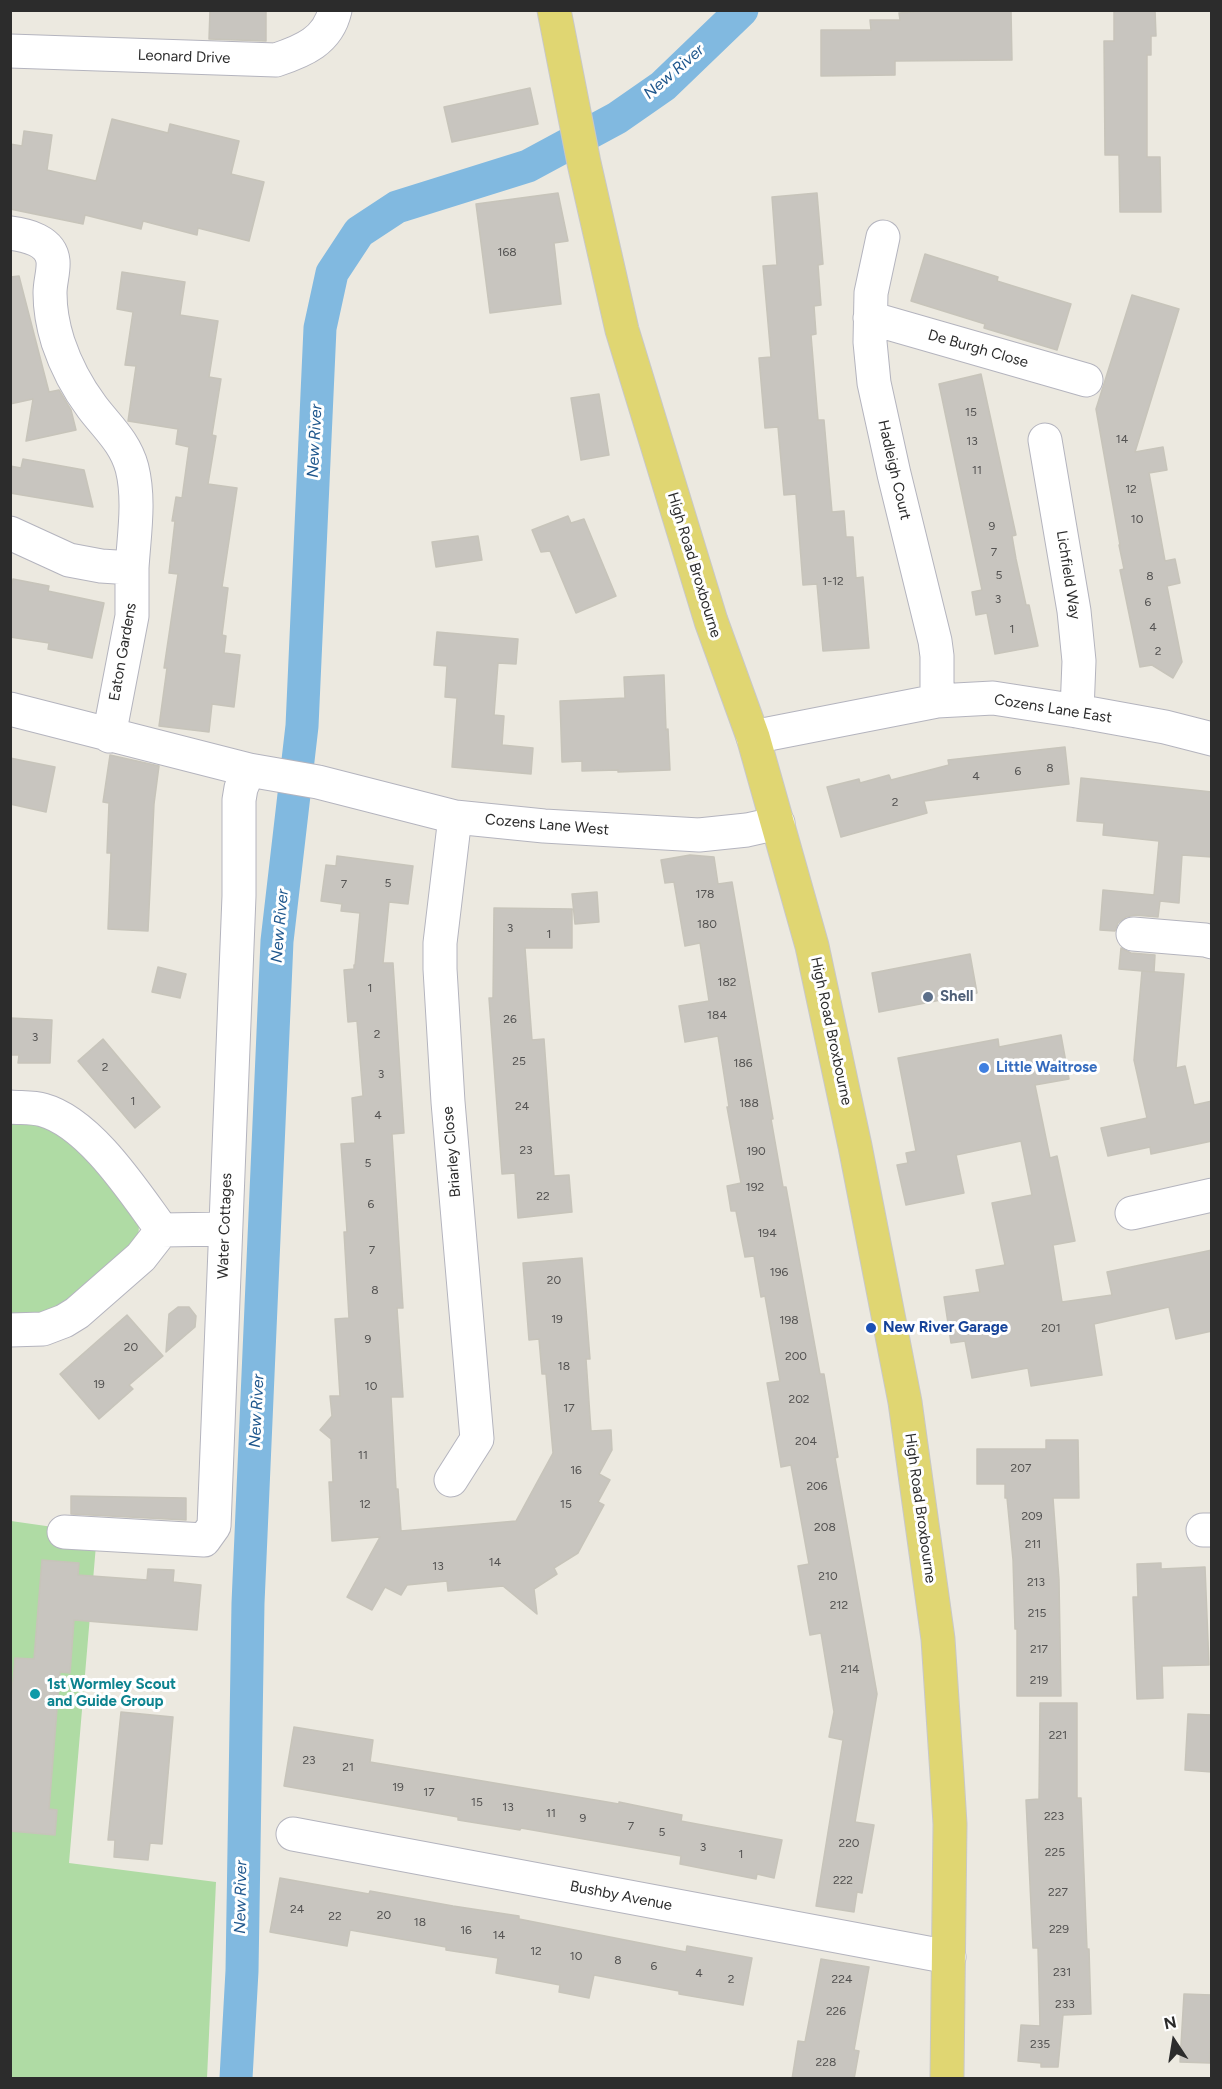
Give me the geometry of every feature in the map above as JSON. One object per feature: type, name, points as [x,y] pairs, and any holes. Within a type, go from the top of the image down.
[{"type":"main road","name":"High Road Broxbourne","points":[[554,10],[584,163],[627,348],[711,621],[753,737],[812,946],[855,1146],[905,1402],[938,1639],[950,1824],[947,2079]]},
{"type":"street","name":"Leonard Drive","points":[[10,51],[276,60],[300,52],[318,40],[332,24],[335,10]]},
{"type":"street","name":"Eaton Gardens","points":[[10,233],[35,239],[49,249],[53,262],[50,293],[52,325],[66,366],[93,408],[117,436],[131,464],[136,483],[131,623],[109,736]]},
{"type":"street","name":"Hadleigh Court","points":[[883,237],[871,294],[870,342],[874,383],[935,641],[937,701]]},
{"type":"street","name":"De Burgh Close","points":[[870,318],[1086,380]]},
{"type":"street","name":"Lichfield Way","points":[[1045,440],[1074,611],[1079,661],[1077,711]]},
{"type":"street","points":[[10,532],[69,560],[101,566],[132,568]]},
{"type":"street","name":"Cozens Lane East","points":[[753,737],[937,701],[993,698],[1077,711],[1212,739]]},
{"type":"street","points":[[10,709],[109,736],[261,772]]},
{"type":"street","name":"Cozens Lane West","points":[[261,772],[318,782],[455,817],[555,827],[699,834],[747,830],[778,823]]},
{"type":"street","name":"Water Cottages","points":[[64,1532],[204,1540],[214,1526],[238,896],[239,800],[241,788],[261,772]]},
{"type":"street","name":"Briarley Close","points":[[451,1480],[477,1439],[448,1102],[440,969],[440,943],[455,817]]},
{"type":"street","points":[[1133,934],[1212,942]]},
{"type":"street","points":[[10,1107],[42,1110],[74,1126],[114,1164],[162,1230]]},
{"type":"street","points":[[1132,1213],[1212,1195]]},
{"type":"street","points":[[162,1230],[225,1229]]},
{"type":"street","points":[[10,1330],[43,1329],[77,1313],[141,1257],[162,1230]]},
{"type":"street","name":"Bushby Avenue","points":[[293,1834],[949,1957]]},
{"type":"green space","points":[[11,1119],[39,1122],[91,1156],[139,1225],[138,1241],[70,1307],[11,1321]]},
{"type":"green space","points":[[11,1521],[60,1528],[96,1545],[69,1863],[216,1882],[207,2078],[11,2078]]},
{"type":"building","points":[[210,10],[266,10],[266,41],[209,39]]},
{"type":"building","points":[[938,10],[1011,10],[1012,60],[895,61],[895,75],[821,76],[821,30],[871,30],[870,20],[900,20],[899,13]]},
{"type":"building","points":[[1114,10],[1155,10],[1156,36],[1151,36],[1151,55],[1147,55],[1147,157],[1160,157],[1161,212],[1120,212],[1119,155],[1105,155],[1104,41],[1114,41]]},
{"type":"building","points":[[530,88],[538,124],[452,142],[444,107]]},
{"type":"building","points":[[112,119],[168,133],[170,124],[239,141],[231,174],[264,182],[249,241],[198,228],[197,235],[143,221],[141,229],[85,215],[83,224],[10,209],[10,144],[22,146],[24,131],[52,135],[47,170],[96,181]]},
{"type":"building","points":[[558,193],[568,241],[554,243],[561,304],[490,313],[476,204]]},
{"type":"building","points":[[817,193],[823,264],[818,265],[821,305],[814,306],[816,334],[811,335],[818,420],[824,420],[832,512],[844,511],[846,537],[853,537],[856,578],[863,577],[869,648],[823,651],[817,584],[803,585],[796,494],[784,495],[778,427],[765,428],[759,358],[771,357],[763,266],[777,265],[772,197]]},
{"type":"building","points":[[925,254],[998,277],[997,281],[1071,304],[1057,350],[984,328],[985,324],[911,301]]},
{"type":"building","points":[[122,272],[185,282],[180,315],[218,321],[209,377],[221,379],[212,435],[216,436],[208,484],[237,488],[222,587],[228,588],[222,635],[226,636],[224,653],[240,655],[234,707],[212,704],[209,732],[159,726],[167,668],[164,668],[178,574],[169,573],[175,521],[172,521],[176,497],[182,498],[189,447],[176,444],[178,429],[128,421],[136,366],[125,365],[133,312],[117,309]]},
{"type":"building","points":[[19,276],[49,392],[59,390],[71,410],[76,430],[26,441],[33,399],[10,404],[10,277]]},
{"type":"building","points":[[1132,295],[1179,309],[1135,452],[1163,447],[1167,470],[1149,473],[1165,561],[1175,559],[1180,583],[1167,586],[1182,662],[1173,678],[1152,665],[1140,667],[1120,570],[1124,569],[1096,409]]},
{"type":"building","points":[[981,374],[1016,535],[1012,536],[1016,559],[1038,646],[995,654],[987,613],[976,615],[972,592],[982,590],[939,384]]},
{"type":"building","points":[[599,394],[609,455],[581,460],[571,398]]},
{"type":"building","points":[[23,459],[84,470],[93,507],[10,493],[10,466],[21,468]]},
{"type":"building","points":[[568,516],[571,523],[584,519],[616,596],[576,613],[550,551],[541,552],[532,530]]},
{"type":"building","points":[[478,536],[482,560],[436,567],[432,542]]},
{"type":"building","points":[[13,579],[49,586],[48,591],[104,603],[92,658],[48,649],[49,643],[10,637],[10,592]]},
{"type":"building","points":[[437,632],[518,639],[516,664],[498,663],[494,715],[504,716],[502,745],[533,748],[531,774],[452,767],[457,698],[445,697],[447,666],[434,665]]},
{"type":"building","points":[[664,675],[670,770],[582,771],[582,761],[562,762],[560,701],[625,698],[624,677]]},
{"type":"building","points":[[1065,747],[1069,784],[924,801],[927,813],[841,837],[827,787],[859,779],[860,783],[889,775],[891,780],[949,765],[948,760]]},
{"type":"building","points":[[110,755],[159,766],[154,804],[148,931],[108,929],[111,853],[107,853],[109,803],[103,802]]},
{"type":"building","points":[[10,758],[55,767],[46,812],[10,804]]},
{"type":"building","points":[[1081,778],[1212,792],[1212,857],[1182,855],[1179,903],[1160,901],[1158,917],[1135,915],[1126,917],[1118,923],[1115,931],[1100,930],[1103,890],[1154,895],[1159,841],[1103,835],[1104,823],[1077,821]]},
{"type":"building","points":[[690,855],[714,857],[718,884],[732,882],[783,1187],[786,1187],[820,1374],[824,1374],[838,1457],[835,1458],[877,1694],[855,1822],[874,1825],[862,1893],[857,1892],[854,1912],[816,1906],[843,1740],[829,1737],[834,1712],[821,1633],[810,1635],[798,1566],[809,1564],[791,1465],[781,1467],[767,1383],[780,1381],[765,1296],[761,1297],[754,1256],[745,1257],[736,1211],[731,1211],[727,1186],[741,1183],[727,1107],[729,1107],[718,1036],[685,1042],[679,1006],[709,1001],[700,943],[685,946],[674,882],[665,883],[661,860]]},
{"type":"building","points":[[337,856],[413,866],[408,904],[389,902],[383,963],[393,963],[404,1133],[392,1134],[403,1308],[397,1308],[403,1397],[391,1397],[396,1489],[398,1489],[401,1531],[516,1521],[553,1453],[546,1374],[542,1374],[539,1339],[529,1340],[523,1263],[582,1258],[590,1359],[586,1359],[591,1431],[611,1430],[612,1450],[599,1474],[610,1480],[598,1502],[604,1505],[578,1553],[554,1568],[557,1574],[534,1589],[537,1614],[503,1586],[448,1591],[447,1581],[407,1585],[401,1595],[385,1587],[372,1610],[347,1597],[380,1537],[332,1541],[329,1482],[333,1482],[331,1439],[320,1430],[332,1416],[330,1396],[340,1396],[335,1319],[349,1318],[344,1232],[347,1232],[341,1144],[355,1143],[352,1098],[363,1096],[357,1021],[348,1022],[344,970],[354,969],[360,913],[341,911],[342,904],[321,901],[326,865],[336,866]]},
{"type":"building","points":[[597,892],[599,922],[575,924],[572,894]]},
{"type":"building","points":[[494,908],[572,909],[572,948],[525,948],[532,1040],[544,1039],[554,1176],[569,1175],[572,1212],[518,1218],[515,1173],[502,1174],[489,998],[493,998]]},
{"type":"building","points":[[1121,948],[1131,953],[1155,955],[1154,972],[1119,969]]},
{"type":"building","points":[[970,954],[977,993],[879,1012],[872,973]]},
{"type":"building","points":[[158,967],[186,974],[180,998],[152,992]]},
{"type":"building","points":[[1142,971],[1184,974],[1176,1068],[1185,1066],[1194,1105],[1212,1101],[1212,1141],[1151,1154],[1150,1147],[1108,1156],[1101,1128],[1147,1118],[1134,1060]]},
{"type":"building","points":[[10,1018],[52,1020],[50,1063],[18,1063],[19,1055],[10,1055]]},
{"type":"building","points":[[1061,1035],[1069,1079],[1035,1085],[1050,1158],[1057,1156],[1075,1241],[1053,1245],[1062,1302],[1112,1295],[1107,1272],[1212,1250],[1212,1331],[1176,1339],[1169,1307],[1094,1324],[1102,1375],[1031,1386],[1028,1368],[972,1378],[965,1341],[951,1343],[944,1297],[980,1292],[976,1270],[1005,1265],[992,1203],[1032,1195],[1021,1141],[956,1155],[964,1193],[906,1205],[897,1165],[908,1163],[906,1153],[916,1151],[898,1058],[998,1039],[999,1047]]},
{"type":"building","points":[[103,1039],[160,1107],[135,1128],[78,1061]]},
{"type":"building","points":[[178,1307],[189,1307],[196,1316],[195,1327],[166,1352],[169,1314]]},
{"type":"building","points":[[127,1315],[163,1356],[129,1385],[133,1389],[99,1419],[60,1374]]},
{"type":"building","points":[[1046,1440],[1078,1440],[1079,1498],[1053,1498],[1059,1580],[1061,1696],[1017,1696],[1017,1629],[1015,1629],[1013,1560],[1005,1484],[977,1484],[977,1449],[1046,1449]]},
{"type":"building","points":[[71,1496],[186,1498],[186,1520],[71,1514]]},
{"type":"building","points":[[42,1560],[79,1563],[78,1575],[147,1580],[148,1569],[174,1570],[173,1582],[201,1585],[197,1630],[74,1620],[70,1673],[60,1672],[49,1809],[57,1810],[55,1835],[10,1831],[10,1715],[15,1658],[34,1659]]},
{"type":"building","points":[[1161,1563],[1161,1569],[1205,1567],[1209,1665],[1162,1666],[1163,1698],[1137,1699],[1133,1597],[1138,1597],[1137,1564]]},
{"type":"building","points":[[1040,1703],[1077,1703],[1077,1798],[1081,1798],[1091,2014],[1063,2015],[1058,2067],[1041,2067],[1041,2063],[1018,2061],[1021,2025],[1040,2026],[1038,1948],[1033,1948],[1026,1800],[1039,1799]]},
{"type":"building","points":[[121,1712],[173,1717],[162,1844],[150,1843],[148,1860],[114,1857],[115,1840],[108,1840]]},
{"type":"building","points":[[1188,1714],[1212,1715],[1212,1772],[1185,1770]]},
{"type":"building","points":[[294,1727],[373,1740],[370,1762],[619,1804],[619,1802],[682,1815],[681,1821],[782,1840],[774,1878],[757,1874],[756,1879],[680,1864],[681,1856],[521,1828],[520,1830],[458,1820],[458,1817],[284,1786]]},
{"type":"building","points":[[280,1878],[369,1894],[370,1891],[519,1916],[519,1919],[686,1952],[687,1946],[752,1958],[743,2005],[679,1994],[679,1991],[594,1975],[589,1998],[559,1992],[560,1985],[496,1973],[498,1958],[446,1950],[446,1947],[350,1930],[347,1946],[270,1932]]},
{"type":"building","points":[[821,1959],[869,1967],[854,2050],[859,2051],[854,2079],[792,2079],[798,2041],[805,2042]]},
{"type":"building","points":[[1184,1994],[1212,1995],[1210,2063],[1180,2062]]},
{"type":"waterway","name":"New River","points":[[236,2078],[242,1971],[248,1603],[277,941],[302,726],[320,328],[332,273],[359,232],[397,207],[528,166],[617,118],[663,86],[742,10]]},
{"type":"place","name":"Shell","points":[[928,997]]},
{"type":"place","name":"Little Waitrose","points":[[984,1068]]},
{"type":"place","name":"New River Garage","points":[[871,1328]]},
{"type":"place","name":"1st Wormley Scout and Guide Group","points":[[35,1694]]}]
